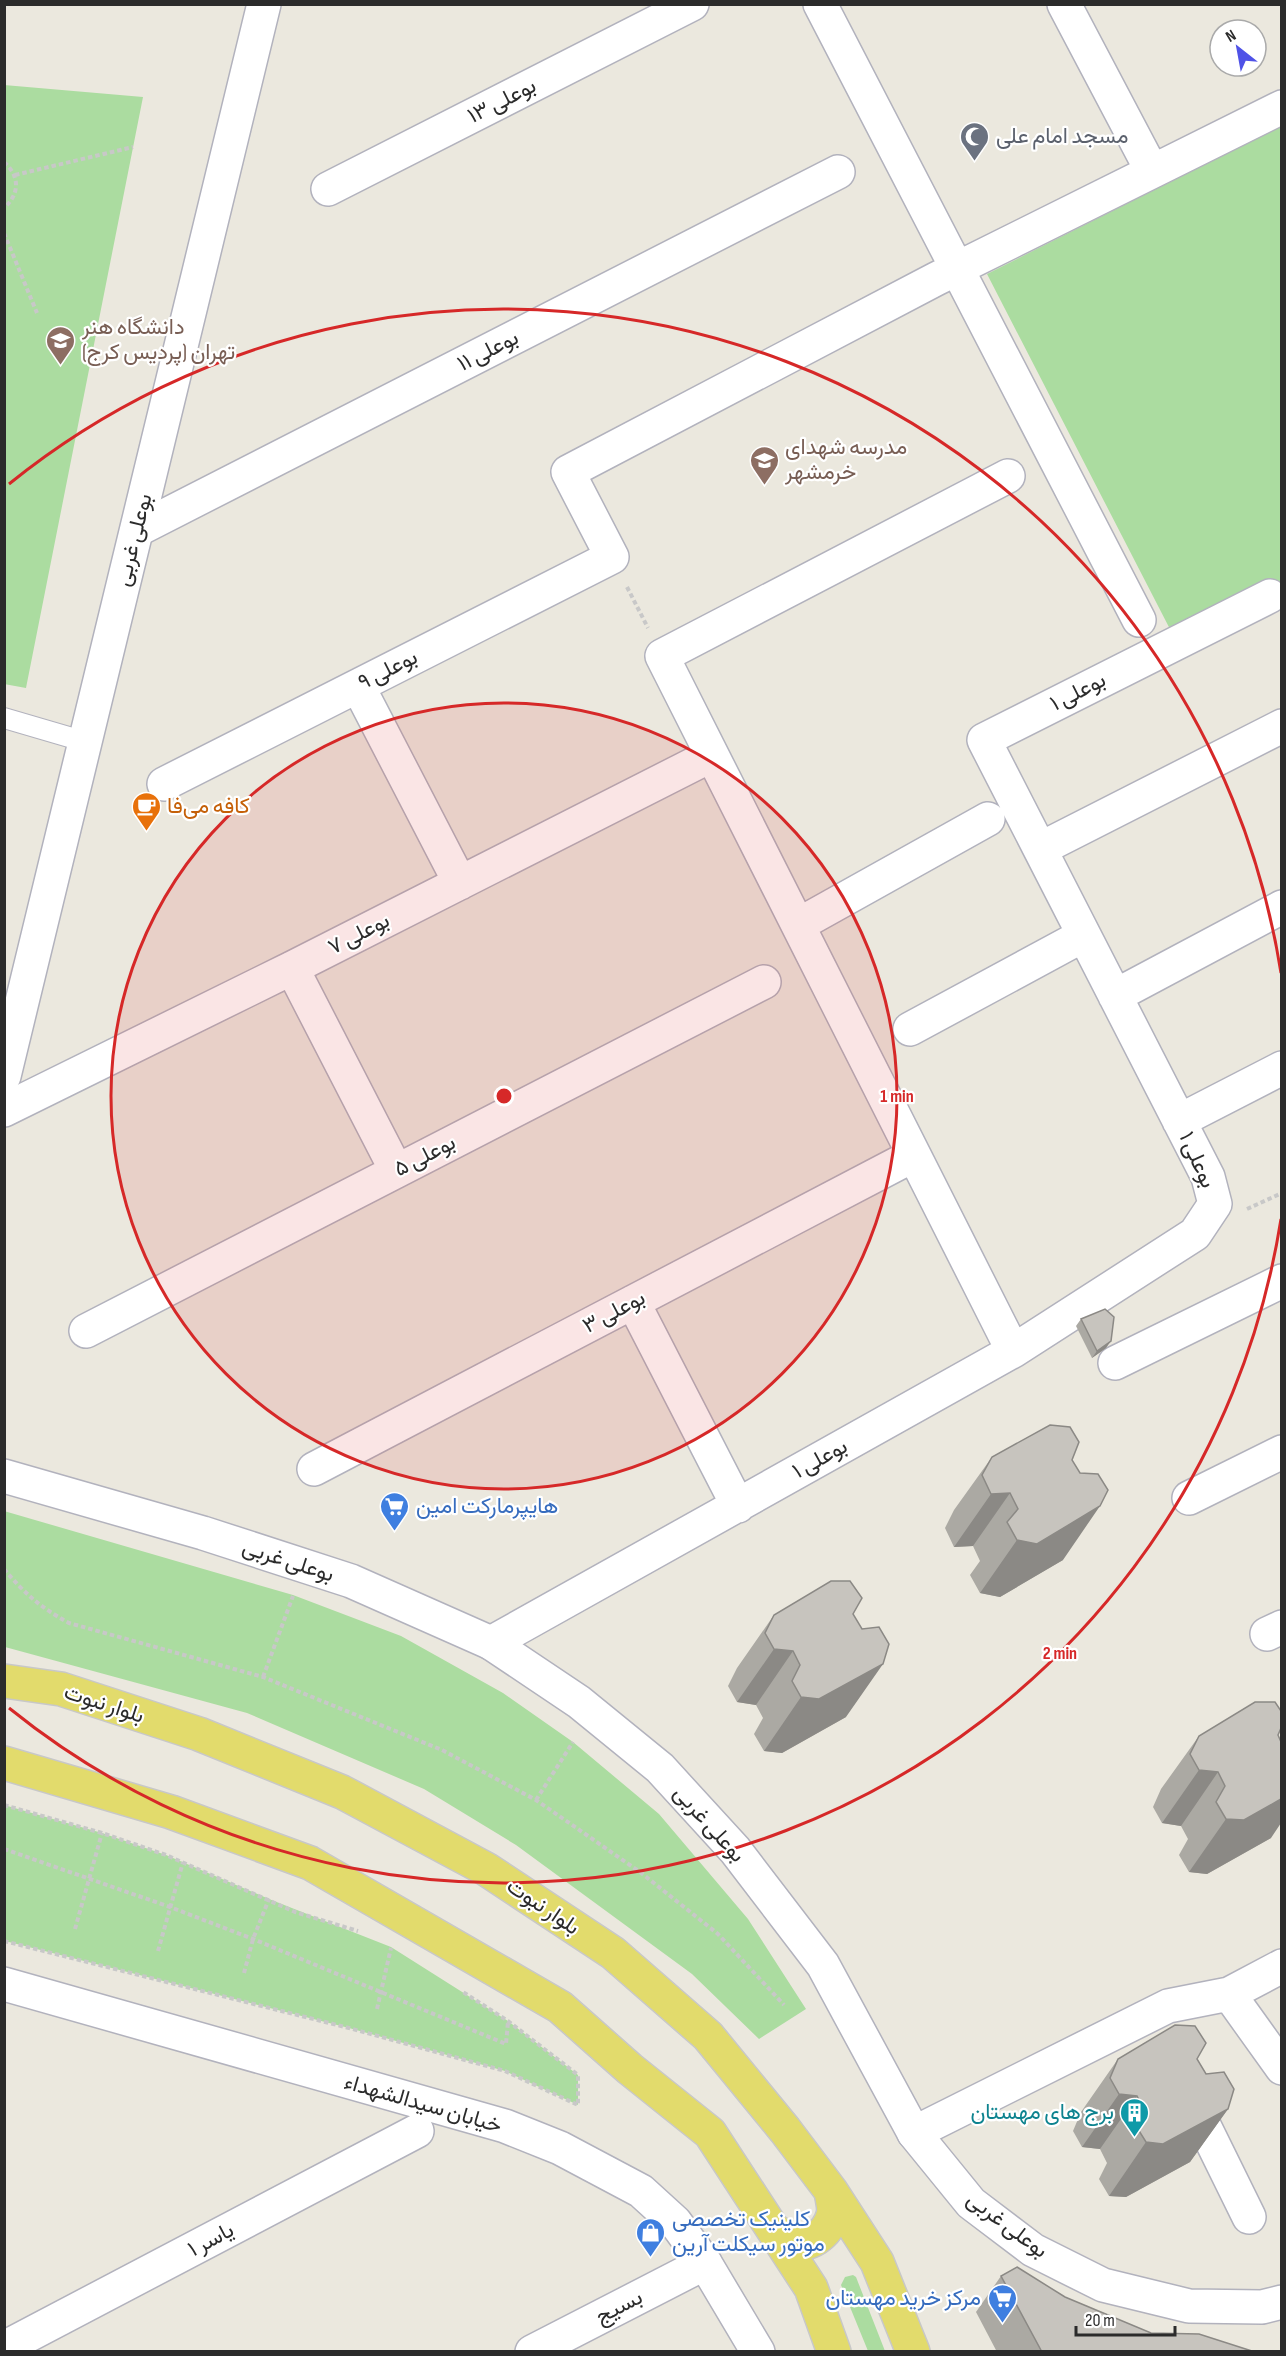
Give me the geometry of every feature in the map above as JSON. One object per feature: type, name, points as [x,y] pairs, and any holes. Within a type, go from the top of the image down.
[{"type":"main road","points":[[4,1664],[62,1689]]},
{"type":"main road","name":"بلوار نبوت","points":[[4,1681],[62,1689],[199,1734],[342,1792],[486,1869],[613,1953],[708,2036],[785,2130],[831,2192],[877,2262],[913,2352]]},
{"type":"main road","points":[[4,1763],[171,1812],[310,1863],[560,2007],[630,2069],[710,2133],[811,2288],[834,2352]]},
{"type":"main road","points":[[773,2229],[790,2242],[802,2243],[815,2239],[827,2230],[834,2214],[831,2192]]},
{"type":"main road","points":[[811,2288],[816,2268],[832,2251],[843,2248],[856,2249],[877,2262]]},
{"type":"street","name":"بوعلی غربی","points":[[4,1076],[264,4]]},
{"type":"street","points":[[820,4],[1139,620]]},
{"type":"street","points":[[1064,4],[1152,171]]},
{"type":"street","name":"بوعلی ۱۳","points":[[328,189],[680,7]]},
{"type":"street","points":[[612,557],[568,472],[958,269],[1281,107]]},
{"type":"street","name":"بوعلی ۱۱","points":[[137,530],[838,172]]},
{"type":"street","points":[[1008,476],[662,656],[1013,1351]]},
{"type":"street","name":"بوعلی ۹","points":[[164,784],[612,557]]},
{"type":"street","name":"بوعلی ۱","points":[[491,1643],[1013,1351],[1195,1234],[1215,1204],[1208,1177],[984,740],[1270,596]]},
{"type":"street","points":[[358,686],[460,883]]},
{"type":"street","points":[[1040,849],[1281,726]]},
{"type":"street","name":"بوعلی ۷","points":[[4,1110],[292,968],[712,755]]},
{"type":"street","points":[[798,926],[988,819]]},
{"type":"street","points":[[1115,996],[1281,908]]},
{"type":"street","points":[[910,1029],[1084,935]]},
{"type":"street","points":[[292,968],[396,1170]]},
{"type":"street","name":"بوعلی ۵","points":[[86,1331],[764,982]]},
{"type":"street","points":[[1179,1121],[1281,1068]]},
{"type":"street","name":"بوعلی ۳","points":[[314,1469],[914,1155]]},
{"type":"street","points":[[1116,1363],[1281,1281]]},
{"type":"street","points":[[633,1302],[738,1506]]},
{"type":"street","points":[[1189,1498],[1281,1452]]},
{"type":"street","name":"بوعلی غربی","points":[[4,1476],[203,1533],[351,1581],[491,1643],[579,1702],[660,1768],[735,1850],[823,1965],[914,2133],[971,2203],[1033,2250],[1104,2285],[1189,2306],[1262,2307],[1281,2302]]},
{"type":"street","points":[[914,2133],[1156,2026],[1168,2006],[1230,1994],[1281,1966]]},
{"type":"street","name":"خیابان سیدالشهداء","points":[[4,1984],[505,2126],[560,2148],[641,2191],[675,2222],[705,2263],[758,2352]]},
{"type":"street","points":[[1230,1994],[1281,2068]]},
{"type":"street","points":[[1176,2068],[1249,2217]]},
{"type":"street","name":"یاسر ۱","points":[[4,2348],[417,2131]]},
{"type":"street","name":"بسیج","points":[[532,2352],[705,2263]]},
{"type":"lane","points":[[4,718],[86,742]]},
{"type":"path","points":[[15,175],[133,147]]},
{"type":"path","points":[[4,162],[15,175],[16,193],[12,201],[4,208]]},
{"type":"path","points":[[4,233],[36,313]]},
{"type":"path","points":[[612,557],[662,656]]},
{"type":"path","points":[[4,1569],[21,1590],[43,1609],[69,1623],[263,1677],[442,1750],[536,1800],[640,1872],[718,1934],[784,2005]]},
{"type":"path","points":[[263,1677],[293,1595]]},
{"type":"path","points":[[536,1800],[573,1742]]},
{"type":"path","points":[[4,1805],[102,1833],[183,1862],[295,1912],[366,1935]]},
{"type":"path","points":[[75,1929],[102,1833]]},
{"type":"path","points":[[4,1849],[87,1880],[170,1907],[253,1939],[506,2044],[508,2021]]},
{"type":"path","points":[[158,1951],[183,1862]]},
{"type":"path","points":[[244,1973],[253,1939],[269,1899]]},
{"type":"path","points":[[4,1941],[349,2028],[505,2071],[578,2105],[578,2075],[508,2021],[459,1990]]},
{"type":"path","points":[[383,1943],[401,1953]]},
{"type":"path","points":[[377,2009],[391,1947]]},
{"type":"green space","points":[[4,85],[143,97],[26,688],[4,684]]},
{"type":"green space","points":[[1281,126],[1281,583],[1172,633],[987,274]]},
{"type":"green space","points":[[4,1511],[293,1595],[401,1636],[503,1693],[573,1742],[659,1814],[748,1919],[806,2009],[759,2039],[692,1974],[516,1845],[424,1789],[247,1713],[5,1647]]},
{"type":"green space","points":[[4,1805],[102,1833],[166,1855],[391,1947],[508,2021],[578,2075],[578,2105],[505,2071],[349,2028],[5,1941]]},
{"type":"green space","points":[[853,2275],[856,2277],[885,2351],[868,2351],[841,2285],[845,2277]]},
{"type":"building","points":[[1105,1309],[1114,1317],[1111,1341],[1097,1351],[1081,1319]]},
{"type":"building","points":[[1050,1425],[1070,1427],[1079,1442],[1072,1460],[1080,1473],[1098,1474],[1108,1490],[1100,1506],[1037,1544],[1017,1540],[1007,1522],[1018,1509],[1010,1493],[991,1494],[982,1475],[992,1457]]},
{"type":"building","points":[[831,1581],[850,1581],[862,1598],[853,1614],[862,1629],[879,1627],[889,1644],[883,1664],[819,1699],[801,1697],[792,1681],[800,1665],[793,1651],[774,1649],[765,1633],[774,1615]]},
{"type":"building","points":[[1255,1702],[1275,1702],[1281,1711],[1281,1728],[1278,1735],[1281,1742],[1281,1799],[1244,1820],[1226,1819],[1216,1802],[1225,1786],[1218,1772],[1199,1770],[1190,1754],[1199,1736]]},
{"type":"building","points":[[1175,2025],[1195,2026],[1206,2043],[1197,2059],[1206,2074],[1224,2072],[1234,2089],[1228,2109],[1163,2144],[1146,2142],[1136,2126],[1144,2110],[1137,2096],[1119,2094],[1110,2078],[1118,2059]]},
{"type":"building","points":[[1017,2267],[1065,2297],[1151,2333],[1199,2334],[1255,2352],[1042,2352],[1001,2276]]},
{"type":"place","name":"مسجد امام علی","points":[[975,162]]},
{"type":"place","name":"دانشگاه هنر تهران (پردیس کرج)","points":[[61,366]]},
{"type":"place","name":"مدرسه شهدای خرمشهر","points":[[764,486]]},
{"type":"place","name":"کافه می‌فا","points":[[146,832]]},
{"type":"place","name":"هایپرمارکت امین","points":[[395,1532]]},
{"type":"place","name":"برج های مهستان","points":[[1135,2138]]},
{"type":"place","name":"کلینیک تخصصی موتور سیکلت آرین","points":[[651,2258]]},
{"type":"place","name":"مرکز خرید مهستان","points":[[1002,2324]]}]
